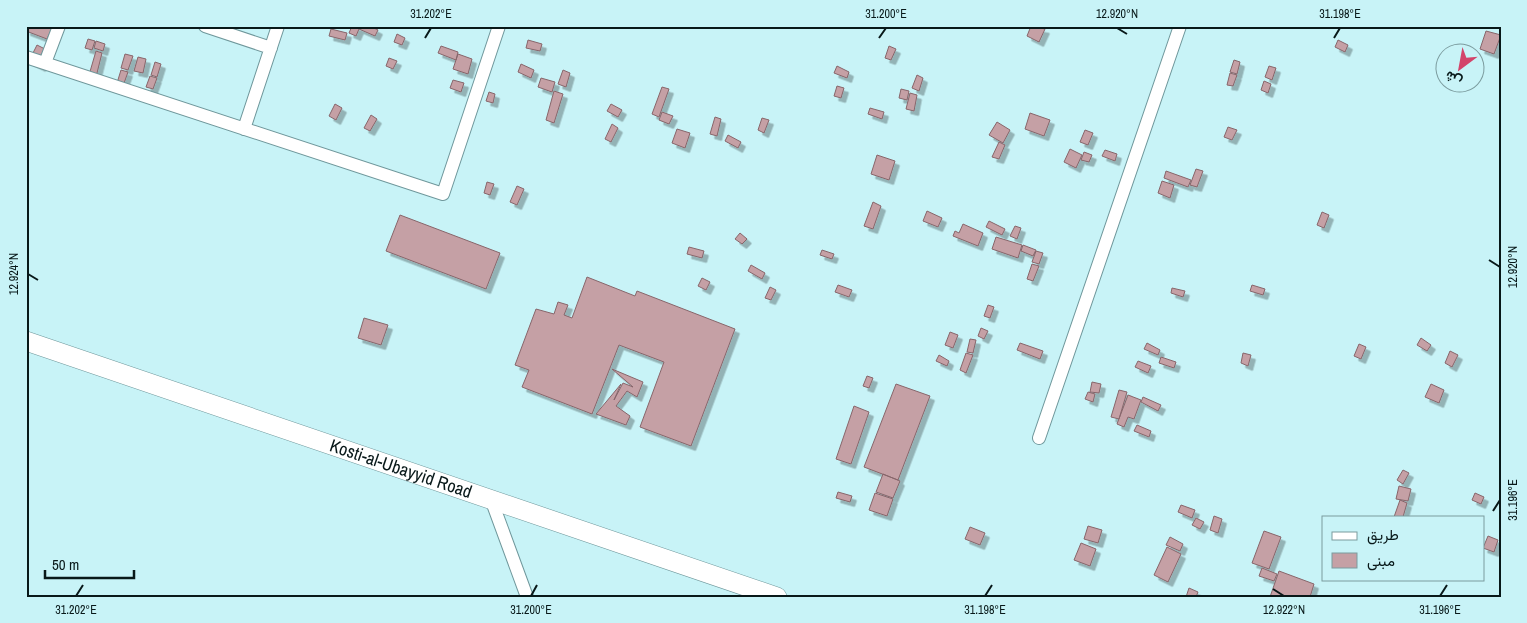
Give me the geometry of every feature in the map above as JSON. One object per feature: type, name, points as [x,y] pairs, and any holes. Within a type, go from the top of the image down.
[{"type":"highway","name":"Kosti-al-Ubayyid Road","points":[[26,341],[776,597]]},
{"type":"street","points":[[45,63],[59,26]]},
{"type":"street","points":[[205,26],[271,48]]},
{"type":"street","points":[[244,129],[278,26]]},
{"type":"street","points":[[26,57],[443,194],[499,26]]},
{"type":"street","points":[[1039,438],[1180,26]]},
{"type":"street","points":[[491,499],[527,597]]},
{"type":"building","points":[[26,26],[48,26],[52,28],[47,39],[26,31]]},
{"type":"building","points":[[352,26],[370,26],[378,30],[375,36],[359,29],[356,36],[349,33]]},
{"type":"building","points":[[1031,26],[1045,29],[1039,42],[1027,36]]},
{"type":"building","points":[[331,29],[347,33],[345,40],[329,36]]},
{"type":"building","points":[[1486,31],[1501,35],[1494,54],[1484,50],[1484,42],[1482,42]]},
{"type":"building","points":[[397,34],[405,38],[402,45],[394,42]]},
{"type":"building","points":[[88,39],[95,41],[92,50],[85,48]]},
{"type":"building","points":[[528,40],[542,44],[540,51],[526,48]]},
{"type":"building","points":[[1338,40],[1348,45],[1345,52],[1335,47]]},
{"type":"building","points":[[96,41],[105,44],[103,51],[94,48]]},
{"type":"building","points":[[37,45],[49,51],[41,67],[29,61]]},
{"type":"building","points":[[441,46],[458,52],[456,60],[438,53]]},
{"type":"building","points":[[889,46],[896,49],[891,60],[885,58]]},
{"type":"building","points":[[96,51],[102,53],[96,77],[89,75]]},
{"type":"building","points":[[125,54],[133,56],[128,70],[121,68]]},
{"type":"building","points":[[458,54],[472,59],[468,74],[453,69]]},
{"type":"building","points":[[138,57],[146,59],[143,73],[134,71]]},
{"type":"building","points":[[389,58],[397,61],[393,69],[386,66]]},
{"type":"building","points":[[1234,60],[1240,62],[1237,74],[1230,72]]},
{"type":"building","points":[[155,62],[161,64],[157,77],[151,75]]},
{"type":"building","points":[[521,64],[534,70],[531,78],[518,72]]},
{"type":"building","points":[[837,66],[849,72],[847,78],[834,73]]},
{"type":"building","points":[[1269,66],[1276,68],[1272,80],[1265,77]]},
{"type":"building","points":[[121,70],[128,72],[123,86],[117,83]]},
{"type":"building","points":[[563,70],[570,73],[566,87],[558,84]]},
{"type":"building","points":[[1230,73],[1237,75],[1233,86],[1227,85]]},
{"type":"building","points":[[917,75],[923,78],[919,91],[912,88]]},
{"type":"building","points":[[150,76],[157,78],[153,89],[146,87]]},
{"type":"building","points":[[541,78],[555,82],[552,92],[538,87]]},
{"type":"building","points":[[453,80],[464,83],[461,92],[450,88]]},
{"type":"building","points":[[1264,81],[1271,84],[1268,93],[1261,90]]},
{"type":"building","points":[[837,86],[844,88],[841,98],[834,96]]},
{"type":"building","points":[[662,87],[669,89],[659,117],[652,114]]},
{"type":"building","points":[[901,89],[909,91],[907,100],[899,98]]},
{"type":"building","points":[[554,91],[563,94],[554,123],[546,120]]},
{"type":"building","points":[[489,92],[495,94],[493,103],[486,101]]},
{"type":"building","points":[[910,93],[917,95],[914,111],[906,109]]},
{"type":"building","points":[[335,104],[342,108],[336,120],[329,116]]},
{"type":"building","points":[[611,104],[622,110],[618,117],[607,111]]},
{"type":"building","points":[[870,108],[884,112],[882,119],[868,114]]},
{"type":"building","points":[[662,112],[673,116],[669,124],[659,120]]},
{"type":"building","points":[[1030,113],[1050,120],[1044,136],[1025,129]]},
{"type":"building","points":[[371,115],[377,119],[370,131],[364,128]]},
{"type":"building","points":[[715,117],[721,119],[717,136],[710,134]]},
{"type":"building","points":[[762,118],[769,120],[764,133],[758,130]]},
{"type":"building","points":[[997,122],[1010,130],[1003,143],[989,135]]},
{"type":"building","points":[[612,124],[618,128],[611,142],[605,139]]},
{"type":"building","points":[[1228,127],[1237,130],[1232,140],[1224,137]]},
{"type":"building","points":[[677,129],[690,133],[685,148],[672,143]]},
{"type":"building","points":[[1085,130],[1093,133],[1088,145],[1080,142]]},
{"type":"building","points":[[728,135],[741,142],[738,148],[725,141]]},
{"type":"building","points":[[999,142],[1005,145],[999,159],[992,157]]},
{"type":"building","points":[[1070,149],[1082,155],[1076,168],[1064,162]]},
{"type":"building","points":[[1105,150],[1117,154],[1115,161],[1102,156]]},
{"type":"building","points":[[1084,152],[1092,155],[1089,162],[1081,160]]},
{"type":"building","points":[[877,155],[895,161],[889,180],[871,174]]},
{"type":"building","points":[[1196,169],[1203,171],[1197,187],[1190,185]]},
{"type":"building","points":[[1166,171],[1191,180],[1188,187],[1164,178]]},
{"type":"building","points":[[1162,181],[1174,185],[1170,198],[1158,193]]},
{"type":"building","points":[[487,182],[494,184],[490,195],[484,193]]},
{"type":"building","points":[[517,186],[524,189],[517,205],[510,202]]},
{"type":"building","points":[[873,202],[881,206],[873,229],[864,226]]},
{"type":"building","points":[[927,211],[942,218],[938,227],[923,221]]},
{"type":"building","points":[[1322,212],[1329,215],[1324,228],[1317,225]]},
{"type":"building","points":[[400,215],[500,253],[486,289],[386,251]]},
{"type":"building","points":[[989,221],[1005,229],[1002,235],[986,227]]},
{"type":"building","points":[[963,224],[983,233],[978,246],[953,236],[955,231],[959,233]]},
{"type":"building","points":[[1015,226],[1021,228],[1017,239],[1010,236]]},
{"type":"building","points":[[740,233],[747,239],[742,244],[735,239]]},
{"type":"building","points":[[996,237],[1022,245],[1018,258],[992,249]]},
{"type":"building","points":[[1023,245],[1036,250],[1033,256],[1021,251]]},
{"type":"building","points":[[689,247],[704,251],[702,258],[687,254]]},
{"type":"building","points":[[822,250],[834,254],[832,259],[820,255]]},
{"type":"building","points":[[1036,251],[1043,253],[1039,264],[1032,262]]},
{"type":"building","points":[[1032,264],[1039,266],[1033,281],[1027,279]]},
{"type":"building","points":[[751,265],[765,273],[762,279],[748,271]]},
{"type":"building","points":[[587,277],[635,296],[637,291],[735,329],[691,446],[640,427],[664,362],[619,345],[592,414],[522,387],[529,370],[515,365],[536,309],[554,314],[558,302],[568,305],[564,315],[572,318]]},
{"type":"building","points":[[702,278],[710,282],[706,290],[698,286]]},
{"type":"building","points":[[838,285],[852,290],[849,297],[835,292]]},
{"type":"building","points":[[1252,285],[1265,289],[1263,295],[1250,291]]},
{"type":"building","points":[[770,287],[776,290],[771,300],[765,298]]},
{"type":"building","points":[[1172,288],[1185,291],[1183,297],[1171,293]]},
{"type":"building","points":[[988,305],[994,307],[990,318],[984,316]]},
{"type":"building","points":[[364,318],[388,325],[381,345],[358,338]]},
{"type":"building","points":[[981,328],[988,331],[984,339],[978,336]]},
{"type":"building","points":[[950,332],[958,335],[953,348],[945,345]]},
{"type":"building","points":[[1421,338],[1431,345],[1427,351],[1417,345]]},
{"type":"building","points":[[970,339],[976,340],[973,353],[967,352]]},
{"type":"building","points":[[1020,343],[1043,351],[1040,359],[1017,350]]},
{"type":"building","points":[[1147,343],[1160,350],[1158,355],[1144,349]]},
{"type":"building","points":[[1359,344],[1366,347],[1361,359],[1354,356]]},
{"type":"building","points":[[1450,351],[1458,355],[1452,367],[1445,363]]},
{"type":"building","points":[[966,353],[973,355],[966,373],[960,370]]},
{"type":"building","points":[[1243,353],[1251,355],[1248,366],[1241,363]]},
{"type":"building","points":[[939,355],[949,361],[947,366],[936,361]]},
{"type":"building","points":[[1161,357],[1176,362],[1174,368],[1159,363]]},
{"type":"building","points":[[1138,361],[1151,366],[1148,373],[1135,367]]},
{"type":"building","points":[[612,369],[643,382],[637,397],[627,391],[616,406],[630,416],[626,425],[596,414],[621,384],[614,400],[623,383],[633,387]]},
{"type":"building","points":[[867,376],[873,378],[869,388],[863,386]]},
{"type":"building","points":[[1092,382],[1101,384],[1099,393],[1090,392]]},
{"type":"building","points":[[896,384],[930,396],[898,480],[864,467]]},
{"type":"building","points":[[1431,384],[1444,390],[1439,403],[1425,397]]},
{"type":"building","points":[[1119,390],[1127,392],[1119,419],[1111,417]]},
{"type":"building","points":[[1088,392],[1095,394],[1093,402],[1085,399]]},
{"type":"building","points":[[1128,395],[1141,400],[1134,419],[1128,417],[1124,427],[1117,424]]},
{"type":"building","points":[[1143,397],[1161,405],[1158,411],[1141,402]]},
{"type":"building","points":[[854,406],[869,412],[851,464],[836,459]]},
{"type":"building","points":[[1137,425],[1151,431],[1149,437],[1134,431]]},
{"type":"building","points":[[1403,470],[1409,473],[1403,484],[1397,480]]},
{"type":"building","points":[[883,474],[900,481],[893,498],[876,492]]},
{"type":"building","points":[[1399,486],[1411,489],[1408,501],[1396,499]]},
{"type":"building","points":[[838,492],[852,496],[850,502],[836,498]]},
{"type":"building","points":[[875,493],[893,499],[887,516],[869,510]]},
{"type":"building","points":[[1475,493],[1484,497],[1481,504],[1472,500]]},
{"type":"building","points":[[1400,500],[1407,503],[1403,516],[1394,516]]},
{"type":"building","points":[[1181,505],[1195,510],[1192,518],[1178,512]]},
{"type":"building","points":[[1214,516],[1222,519],[1218,533],[1210,530]]},
{"type":"building","points":[[1196,518],[1204,522],[1200,529],[1192,525]]},
{"type":"building","points":[[1088,526],[1102,530],[1098,543],[1084,539]]},
{"type":"building","points":[[970,527],[985,533],[980,545],[965,539]]},
{"type":"building","points":[[1264,531],[1281,537],[1269,569],[1252,563]]},
{"type":"building","points":[[1488,536],[1498,540],[1494,552],[1484,548]]},
{"type":"building","points":[[1170,537],[1183,544],[1180,551],[1166,545]]},
{"type":"building","points":[[1081,543],[1096,549],[1090,566],[1074,560]]},
{"type":"building","points":[[1167,547],[1181,554],[1168,582],[1154,575]]},
{"type":"building","points":[[1262,568],[1277,574],[1274,581],[1259,576]]},
{"type":"building","points":[[1279,571],[1314,584],[1310,597],[1270,597]]},
{"type":"building","points":[[1189,588],[1198,592],[1196,597],[1186,597]]}]
